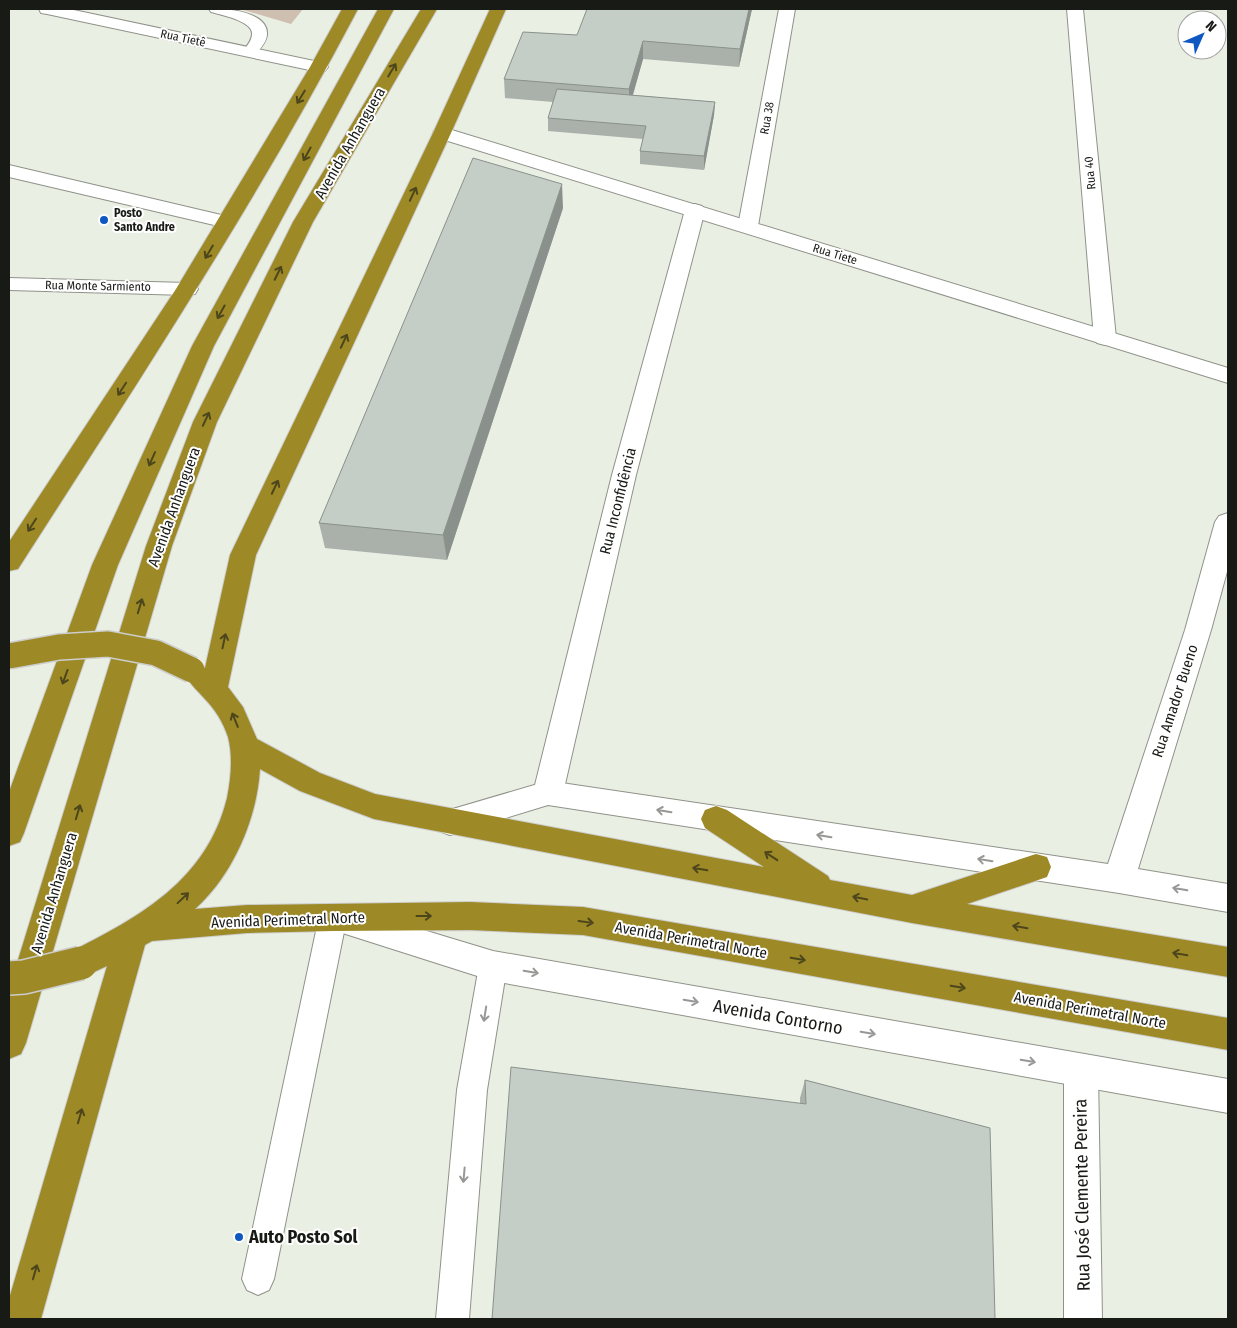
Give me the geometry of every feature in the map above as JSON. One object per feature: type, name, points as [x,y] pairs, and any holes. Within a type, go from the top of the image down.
[{"type":"highway","points":[[10,556],[188,288],[319,67],[350,9]]},
{"type":"highway","name":"Avenida Anhanguera","points":[[9,832],[105,565],[203,346],[386,9]]},
{"type":"highway","name":"Avenida Anhanguera","points":[[9,1043],[158,546],[205,422],[303,222],[429,9]]},
{"type":"highway","points":[[203,679],[243,554],[442,133],[498,9]]},
{"type":"highway","points":[[9,656],[58,648],[108,644],[156,653],[203,679],[234,715],[244,746],[245,782],[236,820],[216,859],[187,896],[140,933],[80,963],[24,977],[9,978]]},
{"type":"highway","points":[[244,746],[310,782],[374,806],[450,822],[912,908],[1228,962]]},
{"type":"highway","points":[[716,819],[826,892]]},
{"type":"highway","points":[[912,908],[1036,867]]},
{"type":"highway","name":"Avenida Perimetral Norte","points":[[140,933],[247,919],[333,916],[470,916],[583,921],[1228,1034]]},
{"type":"highway","points":[[22,1319],[140,933]]},
{"type":"street","name":"Rua Tietê","points":[[47,9],[319,67]]},
{"type":"street","name":"Rua 38","points":[[748,226],[787,9]]},
{"type":"street","name":"Rua 40","points":[[1075,9],[1105,338]]},
{"type":"street","name":"Rua Tiete","points":[[442,133],[748,226],[1228,376]]},
{"type":"street","points":[[9,170],[227,222]]},
{"type":"street","name":"Rua Inconfidência","points":[[548,794],[624,475],[695,210]]},
{"type":"street","name":"Rua Monte Sarmiento","points":[[9,284],[188,288]]},
{"type":"street","name":"Rua Amador Bueno","points":[[1119,879],[1226,539]]},
{"type":"street","points":[[450,822],[548,794],[1119,879],[1228,898]]},
{"type":"street","name":"Avenida Contorno","points":[[333,916],[492,966],[1228,1096]]},
{"type":"street","name":"Rua José Clemente Pereira","points":[[1081,1071],[1083,1319]]},
{"type":"lane","points":[[216,9],[253,22],[260,29],[261,35],[258,44],[250,52]]},
{"type":"lane","points":[[258,1279],[333,916]]},
{"type":"lane","points":[[452,1319],[472,1090],[492,966]]},
{"type":"shaded area","points":[[240,9],[303,9],[291,24]]},
{"type":"building","points":[[587,9],[749,9],[740,49],[643,41],[629,89],[504,79],[523,32],[577,35]]},
{"type":"building","points":[[557,89],[715,102],[704,156],[640,151],[646,126],[548,118]]},
{"type":"building","points":[[473,158],[562,184],[443,535],[319,523]]},
{"type":"building","points":[[511,1067],[806,1104],[805,1080],[990,1128],[995,1319],[492,1319]]},
{"type":"place","name":"Posto Santo Andre","points":[[104,220]]},
{"type":"place","name":"Auto Posto Sol","points":[[239,1237]]}]
